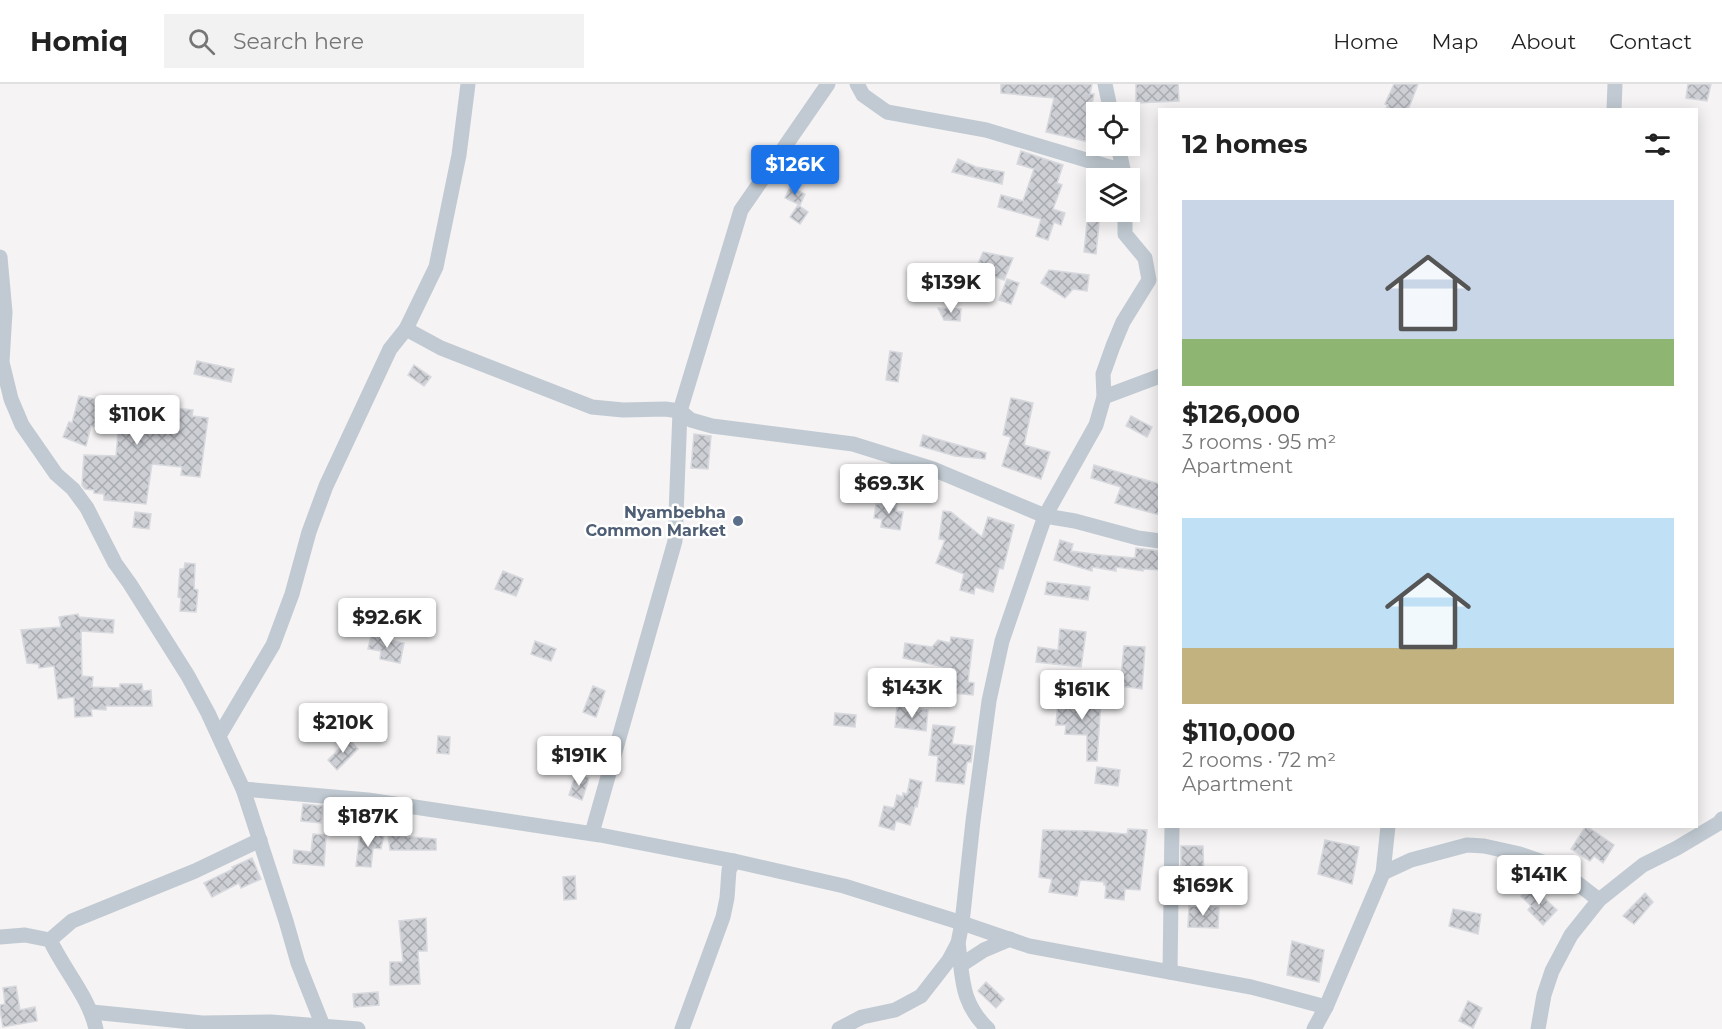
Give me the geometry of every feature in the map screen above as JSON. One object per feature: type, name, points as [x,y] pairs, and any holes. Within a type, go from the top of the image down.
[{"type":"street","points":[[219,736],[273,645],[292,594],[309,532],[326,486],[390,349],[406,329],[436,267],[459,155],[468,84]]},
{"type":"street","points":[[592,833],[675,541],[680,411],[741,210],[828,84]]},
{"type":"street","points":[[856,84],[863,95],[886,112],[986,130],[1103,168]]},
{"type":"street","points":[[1105,84],[1109,102]]},
{"type":"street","points":[[1614,108],[1615,84]]},
{"type":"street","points":[[839,1029],[895,1010],[921,996],[949,960],[958,943],[989,701],[1002,641],[1045,516],[1096,425],[1104,397],[1103,374],[1113,346],[1123,322],[1149,280],[1144,258],[1125,234],[1125,222]]},
{"type":"street","points":[[0,257],[5,312],[2,362],[11,399],[22,425],[56,474],[73,489],[87,508],[115,563],[188,676],[219,736],[243,789],[298,963],[323,1026]]},
{"type":"street","points":[[406,329],[441,348],[591,407],[616,410],[680,411],[691,420],[712,426],[853,444],[943,473],[1045,516],[1158,542]]},
{"type":"street","points":[[1104,397],[1158,377]]},
{"type":"street","points":[[243,789],[368,800],[592,833],[734,861],[844,886],[1029,946],[1251,987],[1326,1007]]},
{"type":"street","points":[[1538,1029],[1544,995],[1552,971],[1571,935],[1599,900],[1643,865],[1685,843],[1722,819]]},
{"type":"street","points":[[1170,972],[1172,828]]},
{"type":"street","points":[[1314,1029],[1326,1007],[1383,873],[1388,828]]},
{"type":"street","points":[[50,940],[72,921],[195,871],[260,840]]},
{"type":"street","points":[[1383,873],[1411,860],[1467,845],[1484,846],[1543,862],[1568,876],[1599,900]]},
{"type":"street","points":[[682,1029],[723,917],[729,870],[734,861]]},
{"type":"street","points":[[0,937],[25,935],[50,940]]},
{"type":"street","points":[[961,965],[984,950],[1010,939]]},
{"type":"street","points":[[50,940],[92,1012],[96,1029]]},
{"type":"street","points":[[958,943],[963,991],[981,1022],[988,1029]]},
{"type":"street","points":[[92,1012],[202,1023],[247,1021],[358,1029]]},
{"type":"building","points":[[1001,84],[1092,84],[1090,94],[1094,94],[1092,102],[1086,102],[1085,141],[1046,132],[1054,98],[1001,93]]},
{"type":"building","points":[[1136,84],[1178,84],[1179,101],[1136,102]]},
{"type":"building","points":[[1394,84],[1418,84],[1409,108],[1386,108],[1388,105],[1385,104]]},
{"type":"building","points":[[1688,84],[1711,84],[1707,101],[1686,98]]},
{"type":"building","points":[[1021,151],[1063,165],[1057,183],[1062,185],[1053,209],[1065,213],[1061,225],[1054,222],[1048,240],[1036,236],[1041,219],[998,207],[1001,195],[1023,201],[1034,169],[1017,164]]},
{"type":"building","points":[[958,159],[976,167],[1004,172],[1002,184],[952,172]]},
{"type":"building","points":[[790,187],[805,194],[800,205],[785,198]]},
{"type":"building","points":[[798,205],[808,212],[800,224],[790,217]]},
{"type":"building","points":[[1087,222],[1099,222],[1096,254],[1084,252]]},
{"type":"building","points":[[983,252],[1013,258],[1004,280],[976,269]]},
{"type":"building","points":[[1049,270],[1089,275],[1087,291],[1073,289],[1065,298],[1041,283]]},
{"type":"building","points":[[1007,279],[1019,283],[1011,304],[999,300]]},
{"type":"building","points":[[938,308],[961,309],[960,321],[944,320]]},
{"type":"building","points":[[890,351],[902,353],[898,382],[886,380]]},
{"type":"building","points":[[197,361],[234,369],[231,382],[194,374]]},
{"type":"building","points":[[414,365],[431,377],[424,386],[408,375]]},
{"type":"building","points":[[79,396],[193,410],[192,416],[208,418],[200,477],[181,475],[182,467],[152,464],[146,504],[104,500],[104,494],[85,489],[82,485],[84,455],[116,456],[118,432],[91,426],[86,446],[63,437],[69,422],[72,423]]},
{"type":"building","points":[[1011,398],[1033,403],[1024,445],[1050,452],[1041,479],[1002,466],[1011,437],[1003,435]]},
{"type":"building","points":[[1131,416],[1152,427],[1147,437],[1126,426]]},
{"type":"building","points":[[694,434],[711,436],[708,469],[691,468]]},
{"type":"building","points":[[923,435],[986,453],[985,459],[955,456],[920,446]]},
{"type":"building","points":[[1094,465],[1158,483],[1158,514],[1115,503],[1121,487],[1091,478]]},
{"type":"building","points":[[885,501],[897,503],[896,511],[903,512],[900,530],[881,527],[882,519],[874,518],[876,504],[884,505]]},
{"type":"building","points":[[943,511],[951,512],[982,537],[988,517],[1014,525],[1003,569],[999,568],[993,592],[975,587],[974,594],[960,590],[964,574],[936,563],[945,540],[939,539]]},
{"type":"building","points":[[135,512],[151,514],[149,529],[133,527]]},
{"type":"building","points":[[1060,540],[1073,544],[1071,551],[1101,555],[1135,558],[1136,548],[1158,551],[1158,570],[1143,569],[1143,571],[1116,567],[1116,571],[1092,567],[1092,571],[1054,560]]},
{"type":"building","points":[[185,563],[195,564],[194,589],[198,590],[196,612],[180,611],[181,598],[178,597],[180,569],[184,569]]},
{"type":"building","points":[[503,571],[523,579],[516,596],[495,589]]},
{"type":"building","points":[[1047,582],[1090,587],[1088,600],[1045,594]]},
{"type":"building","points":[[78,614],[79,617],[114,620],[113,633],[81,631],[82,676],[93,677],[92,687],[120,688],[120,684],[142,684],[143,691],[151,690],[152,706],[106,706],[106,710],[91,709],[92,716],[75,717],[74,697],[58,699],[54,666],[39,668],[39,664],[27,663],[21,630],[61,627],[59,617]]},
{"type":"building","points":[[1060,629],[1086,632],[1081,667],[1036,662],[1038,647],[1058,650]]},
{"type":"building","points":[[371,636],[404,643],[400,663],[380,659],[381,651],[368,649]]},
{"type":"building","points":[[951,637],[973,640],[968,682],[974,683],[973,695],[951,693],[953,669],[903,658],[905,643],[932,647],[938,640],[950,643]]},
{"type":"building","points":[[535,641],[556,649],[551,661],[531,654]]},
{"type":"building","points":[[1124,646],[1145,647],[1142,689],[1120,686]]},
{"type":"building","points":[[593,686],[605,691],[596,717],[583,712]]},
{"type":"building","points":[[1071,698],[1101,699],[1097,761],[1087,761],[1087,735],[1065,734],[1066,725],[1056,725],[1058,701],[1071,702]]},
{"type":"building","points":[[897,706],[928,710],[926,731],[895,727]]},
{"type":"building","points":[[835,713],[856,715],[855,727],[834,725]]},
{"type":"building","points":[[933,725],[955,727],[952,744],[973,746],[971,762],[967,762],[964,784],[936,781],[938,756],[929,755]]},
{"type":"building","points":[[438,736],[450,737],[449,754],[437,753]]},
{"type":"building","points":[[349,739],[358,749],[337,770],[328,760]]},
{"type":"building","points":[[1097,767],[1120,770],[1118,786],[1095,783]]},
{"type":"building","points":[[576,774],[589,778],[582,800],[569,795]]},
{"type":"building","points":[[910,779],[922,782],[917,807],[915,806],[910,825],[896,821],[894,830],[879,826],[884,806],[894,808],[897,795],[903,797],[903,793],[907,794]]},
{"type":"building","points":[[303,804],[323,806],[321,823],[301,821]]},
{"type":"building","points":[[1585,828],[1589,828],[1614,845],[1603,863],[1594,856],[1590,861],[1571,849]]},
{"type":"building","points":[[1128,829],[1147,830],[1140,890],[1125,889],[1124,900],[1105,898],[1106,885],[1104,882],[1080,880],[1077,896],[1049,892],[1052,879],[1039,877],[1043,830],[1127,834]]},
{"type":"building","points":[[360,833],[384,835],[381,849],[373,848],[371,867],[356,866]]},
{"type":"building","points":[[313,834],[326,835],[324,866],[293,863],[294,850],[311,852]]},
{"type":"building","points":[[388,835],[436,839],[436,850],[390,850]]},
{"type":"building","points":[[1325,840],[1359,847],[1352,884],[1318,874]]},
{"type":"building","points":[[1181,846],[1203,846],[1204,880],[1181,880]]},
{"type":"building","points":[[252,858],[261,879],[241,888],[239,883],[212,897],[204,883]]},
{"type":"building","points":[[575,876],[576,899],[564,900],[563,877]]},
{"type":"building","points":[[1531,886],[1557,910],[1543,925],[1528,910],[1531,906],[1521,896]]},
{"type":"building","points":[[1645,893],[1653,902],[1634,924],[1623,916]]},
{"type":"building","points":[[1189,906],[1219,907],[1218,928],[1188,927]]},
{"type":"building","points":[[1453,909],[1481,914],[1478,934],[1449,926]]},
{"type":"building","points":[[426,918],[427,951],[418,951],[420,984],[390,985],[390,962],[403,962],[399,921]]},
{"type":"building","points":[[1292,941],[1324,950],[1319,982],[1287,975]]},
{"type":"building","points":[[986,982],[1004,999],[996,1008],[978,991]]},
{"type":"building","points":[[16,986],[20,1010],[35,1007],[37,1021],[3,1027],[0,1005],[5,1004],[3,988]]},
{"type":"building","points":[[378,992],[379,1005],[354,1007],[353,994]]},
{"type":"building","points":[[1468,1001],[1482,1008],[1473,1028],[1459,1021]]},
{"type":"place","name":"Nyambebha Common Market","points":[[738,521]]}]
